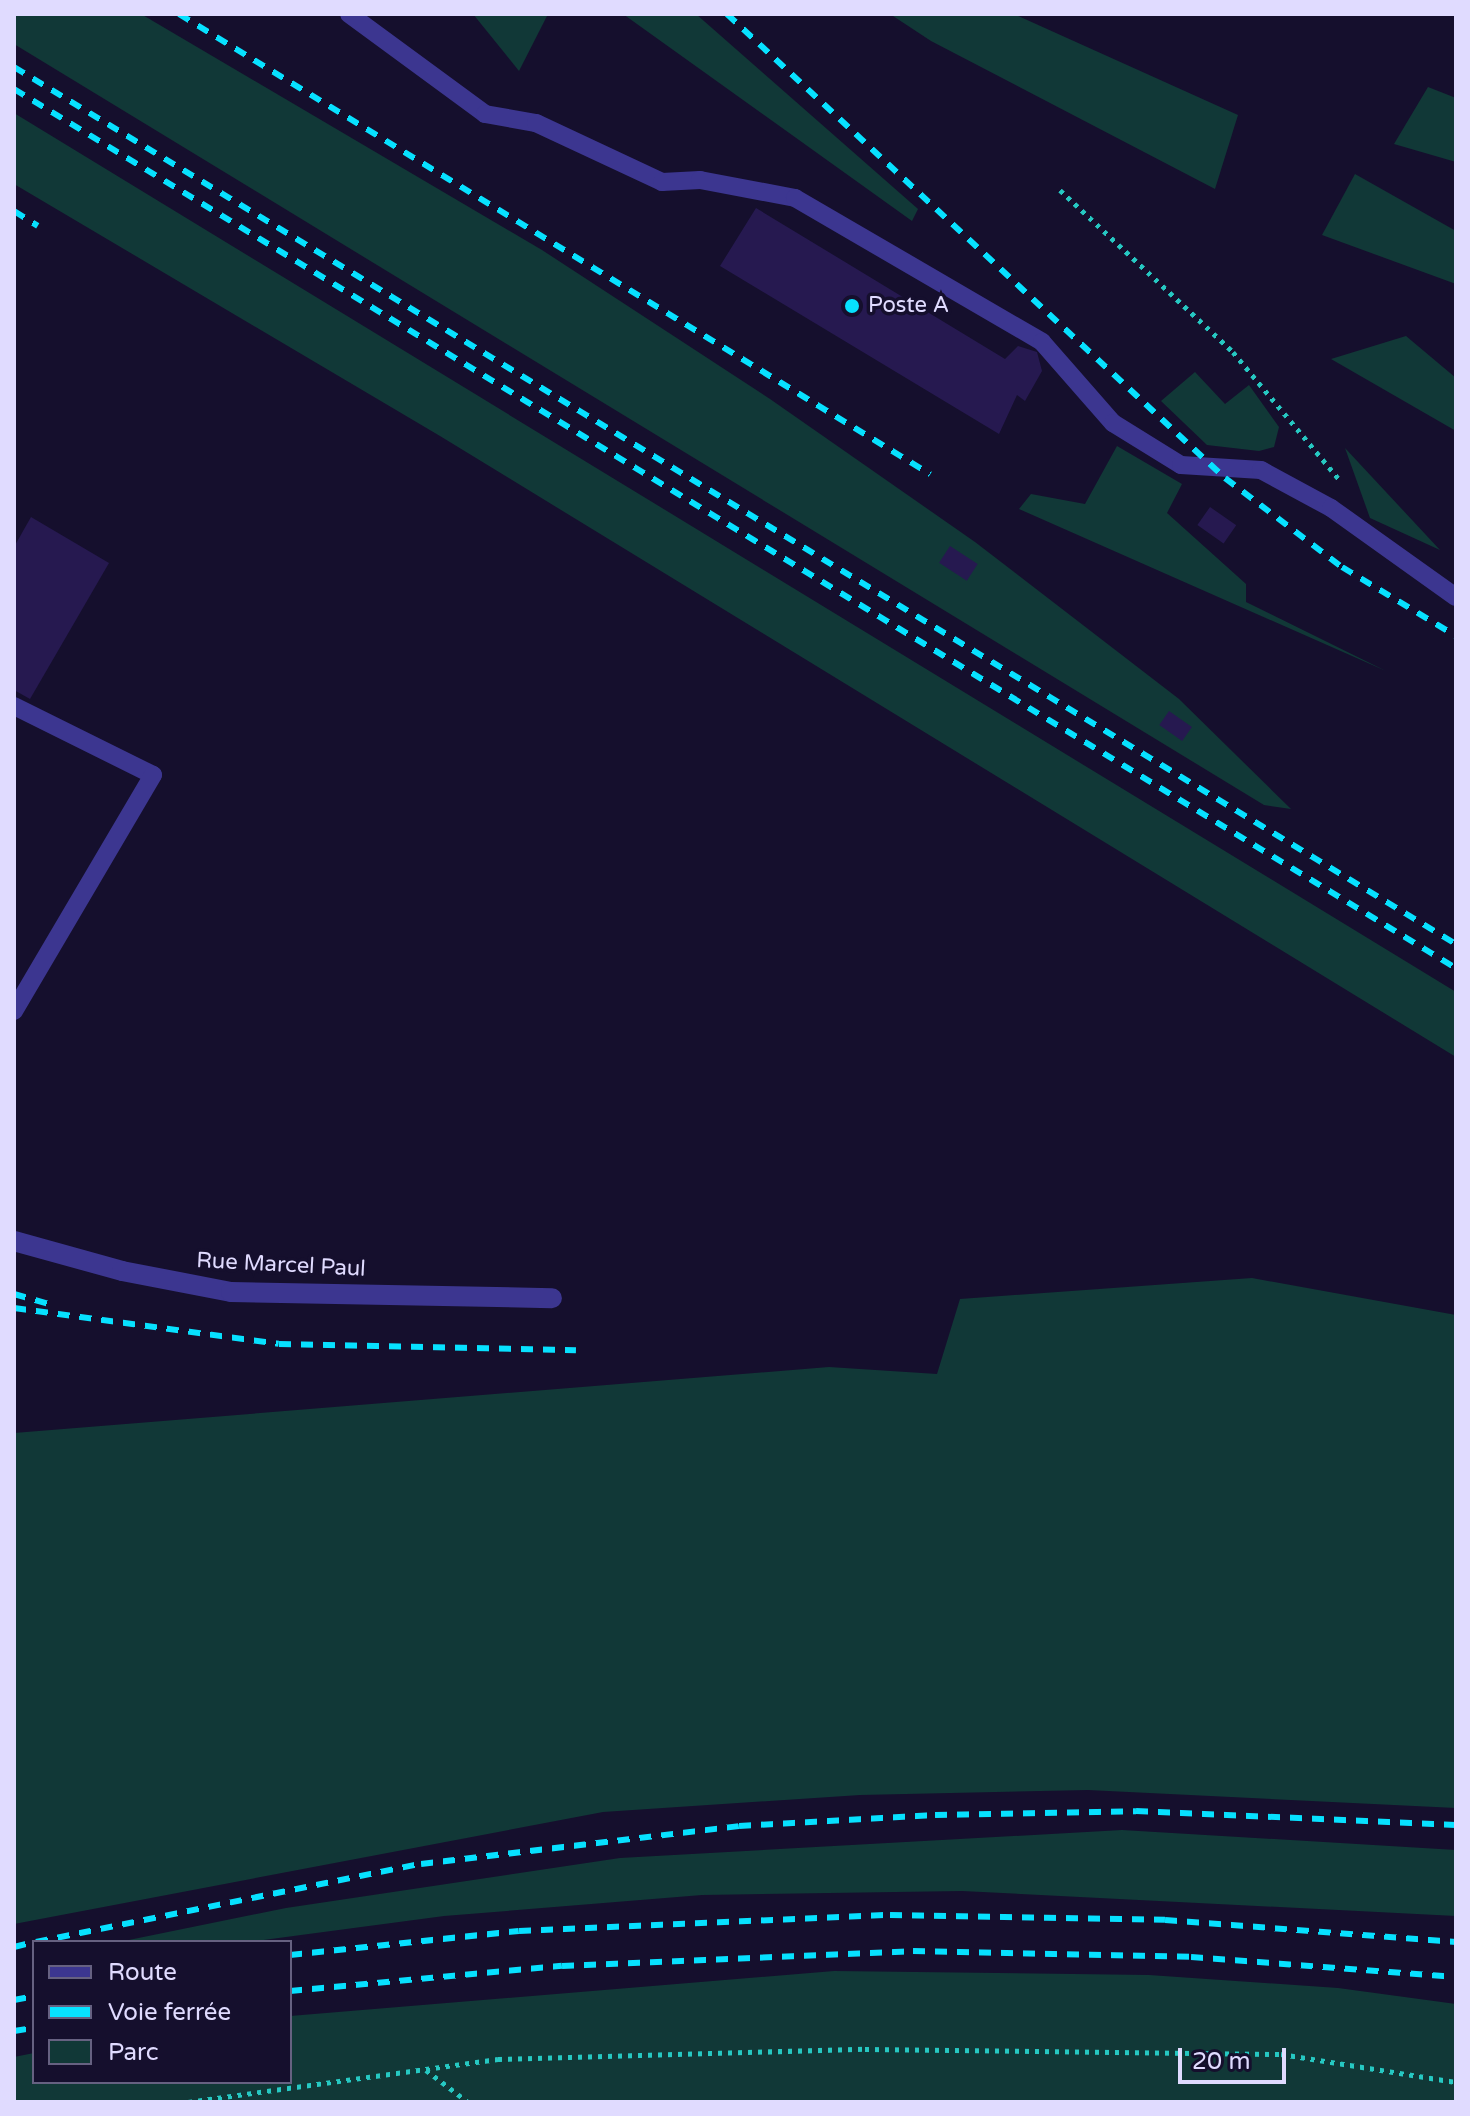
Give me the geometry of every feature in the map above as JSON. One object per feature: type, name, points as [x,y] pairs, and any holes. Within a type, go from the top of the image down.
[{"type":"street","name":"Rue Marcel Paul","points":[[14,1241],[136,1274],[231,1292],[552,1298]]},
{"type":"lane","points":[[349,14],[485,114],[536,123],[662,182],[700,180],[795,198],[1042,342],[1113,423],[1181,465],[1261,470],[1361,529],[1456,597]]},
{"type":"lane","points":[[14,706],[153,775],[14,1011]]},
{"type":"path","points":[[1060,190],[1233,352],[1339,478],[1361,529]]},
{"type":"path","points":[[188,2102],[498,2059],[865,2049],[1281,2054],[1456,2082]]},
{"type":"path","points":[[425,2069],[468,2102]]},
{"type":"green space","points":[[14,14],[141,14],[542,250],[770,399],[975,542],[1179,699],[1291,809],[1264,805],[14,44]]},
{"type":"green space","points":[[473,14],[548,14],[519,71]]},
{"type":"green space","points":[[623,14],[696,14],[918,209],[912,221]]},
{"type":"green space","points":[[890,14],[1014,14],[1238,115],[1215,189],[931,41]]},
{"type":"green space","points":[[1428,87],[1456,98],[1456,162],[1394,144]]},
{"type":"green space","points":[[14,113],[1456,992],[1456,1057],[440,436],[14,184]]},
{"type":"green space","points":[[1355,174],[1456,231],[1456,284],[1322,235]]},
{"type":"green space","points":[[1406,336],[1456,378],[1456,431],[1331,359]]},
{"type":"green space","points":[[1195,372],[1225,404],[1249,385],[1279,427],[1274,447],[1259,451],[1207,445],[1161,401]]},
{"type":"green space","points":[[1117,446],[1182,484],[1167,513],[1246,584],[1246,602],[1386,671],[1019,509],[1031,494],[1085,504]]},
{"type":"green space","points":[[1345,448],[1440,550],[1370,518]]},
{"type":"green space","points":[[1252,1278],[1456,1315],[1456,1808],[1088,1790],[860,1795],[603,1812],[14,1924],[14,1433],[829,1367],[937,1374],[960,1299]]},
{"type":"green space","points":[[1122,1830],[1456,1850],[1456,1916],[962,1891],[702,1895],[444,1916],[264,1940],[129,1940],[286,1908],[620,1858]]},
{"type":"green space","points":[[834,1971],[1149,1975],[1338,1988],[1456,2004],[1456,2102],[14,2102],[14,2057],[32,2053],[32,2084],[292,2084],[292,2016]]},
{"type":"building","name":"Poste A","points":[[756,208],[1005,359],[1018,346],[1037,352],[1042,371],[1025,401],[1017,395],[999,434],[720,266]]},
{"type":"building","points":[[1210,507],[1236,525],[1224,543],[1197,525]]},
{"type":"building","points":[[31,517],[109,563],[30,699],[14,690],[14,547]]},
{"type":"building","points":[[950,546],[978,564],[967,581],[939,563]]},
{"type":"building","points":[[1169,711],[1192,727],[1182,741],[1159,725]]},
{"type":"railway","points":[[179,14],[930,474]]},
{"type":"railway","points":[[727,14],[1225,478],[1342,567],[1456,636]]},
{"type":"railway","points":[[14,67],[1456,944]]},
{"type":"railway","points":[[14,89],[1456,968]]},
{"type":"railway","points":[[14,211],[38,226]]},
{"type":"railway","points":[[14,1294],[48,1304]]},
{"type":"railway","points":[[14,1308],[279,1344],[576,1350]]},
{"type":"railway","points":[[46,1940],[421,1864],[739,1826],[935,1815],[1136,1811],[1456,1825]]},
{"type":"railway","points":[[292,1955],[519,1931],[890,1915],[1165,1920],[1456,1942]]},
{"type":"railway","points":[[14,1947],[32,1942]]},
{"type":"railway","points":[[292,1991],[562,1966],[913,1951],[1191,1957],[1456,1977]]},
{"type":"railway","points":[[14,2000],[32,1996]]},
{"type":"railway","points":[[14,2031],[32,2028]]},
{"type":"place","name":"Poste A","points":[[852,306]]}]
